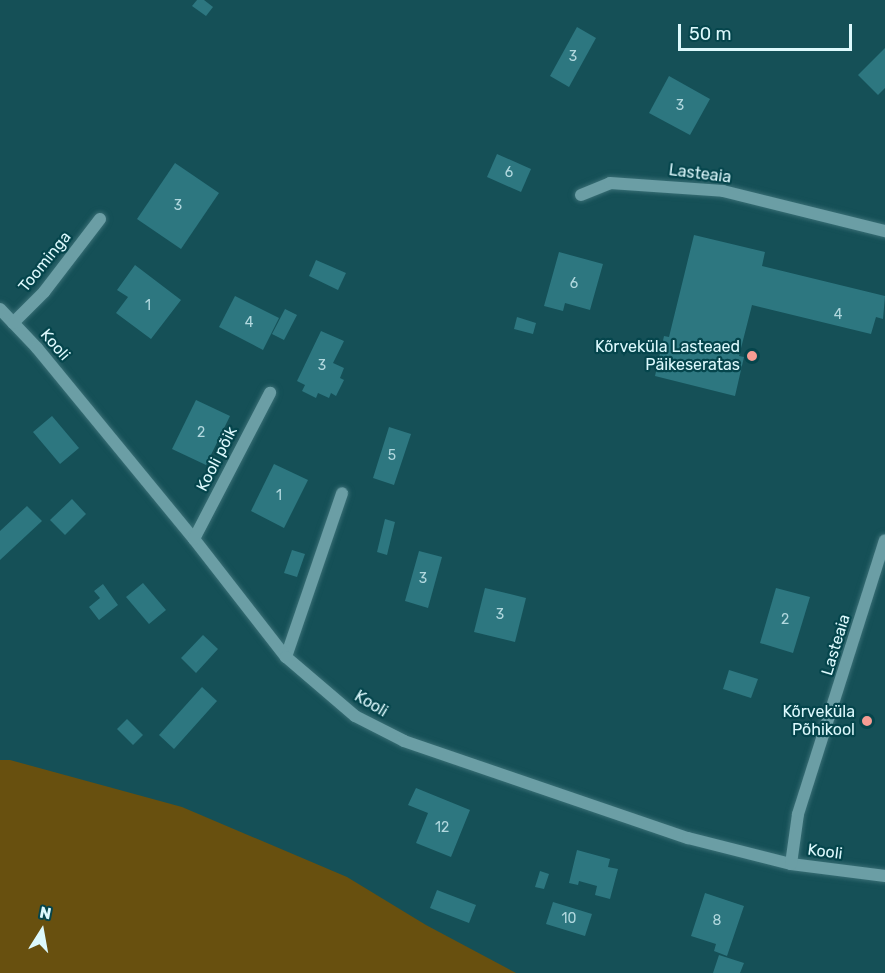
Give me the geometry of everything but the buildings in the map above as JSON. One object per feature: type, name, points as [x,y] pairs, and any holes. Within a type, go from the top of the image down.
[{"type":"street","name":"Lasteaia","points":[[581,195],[610,183],[723,191],[885,231]]},
{"type":"street","name":"Toominga","points":[[13,323],[44,292],[100,219]]},
{"type":"street","name":"Kooli","points":[[0,309],[195,539],[286,657],[355,716],[404,741],[688,838],[791,864],[885,876]]},
{"type":"street","name":"Kooli põik","points":[[195,539],[270,393]]},
{"type":"street","points":[[286,657],[342,493]]},
{"type":"street","name":"Lasteaia","points":[[791,864],[798,814],[885,540]]},
{"type":"shaded area","points":[[0,760],[10,760],[182,807],[347,877],[426,925],[516,973],[0,973]]},
{"type":"place","name":"Kõrveküla Lasteaed Päikeseratas","points":[[752,356]]},
{"type":"place","name":"Kõrveküla Põhikool","points":[[867,721]]}]
